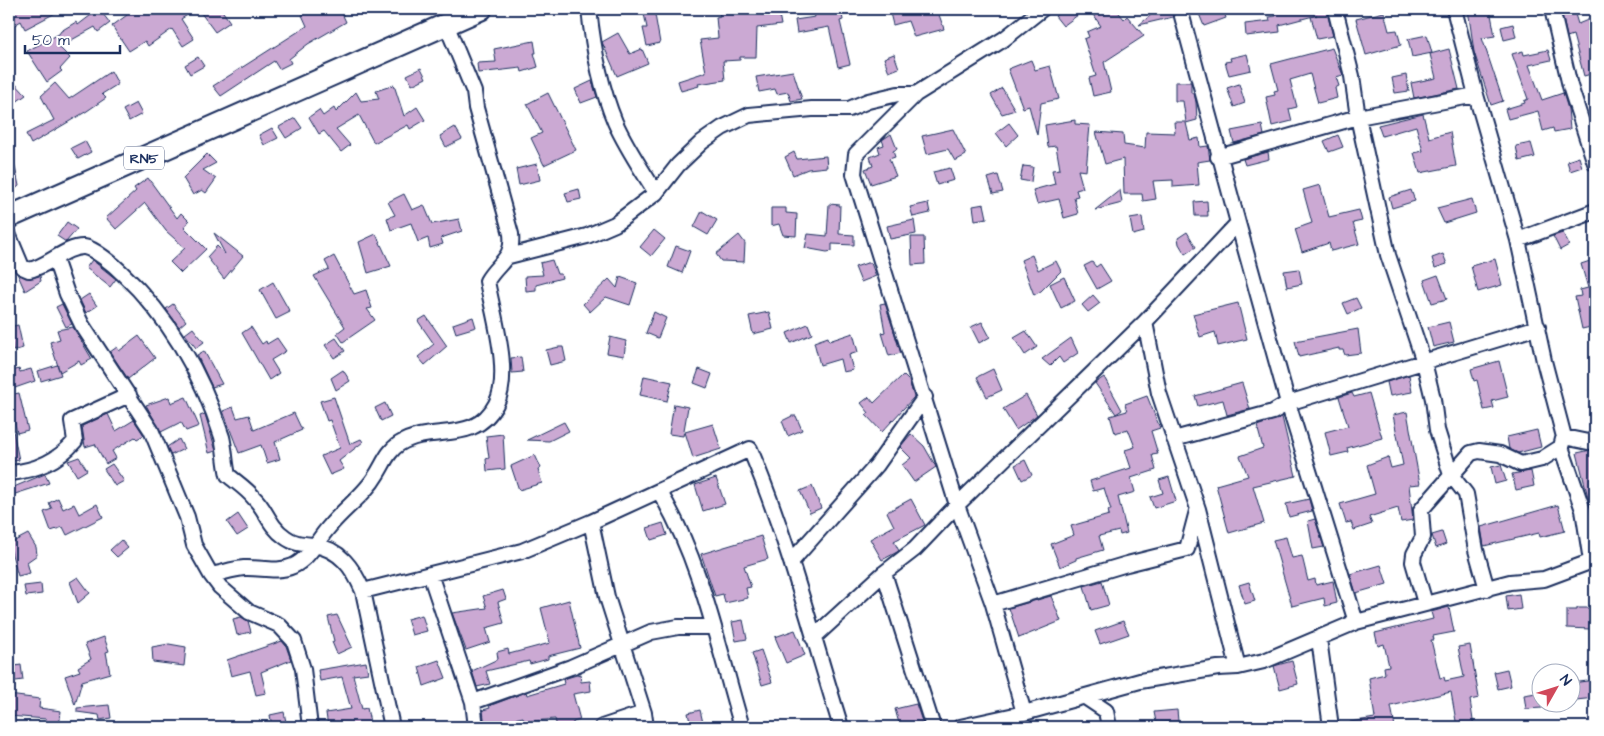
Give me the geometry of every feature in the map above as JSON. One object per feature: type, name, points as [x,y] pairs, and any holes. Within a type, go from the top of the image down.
[{"type":"highway","name":"RN5","points":[[9,217],[480,9]]},
{"type":"street","points":[[589,9],[596,56],[608,103],[623,137],[656,192]]},
{"type":"street","points":[[1024,713],[993,604],[957,505],[925,397],[854,174],[856,154],[916,94],[1004,39],[1042,9]]},
{"type":"street","points":[[1180,9],[1218,156],[1288,403],[1356,622]]},
{"type":"street","points":[[1335,9],[1352,76],[1358,117],[1388,255],[1424,362],[1433,399],[1437,430],[1451,475],[1466,494],[1476,550],[1487,589]]},
{"type":"street","points":[[961,727],[1024,713],[1140,681],[1218,668],[1238,667],[1264,661],[1319,640],[1356,622],[1510,582],[1544,579],[1593,561],[1583,510],[1563,442],[1518,240],[1476,95],[1454,9]]},
{"type":"street","points":[[1552,9],[1570,86],[1595,163]]},
{"type":"street","points":[[446,24],[474,92],[476,108],[511,234],[512,244],[509,256]]},
{"type":"street","points":[[211,575],[245,568],[276,570],[294,565],[315,545],[329,526],[357,500],[377,474],[384,460],[398,445],[417,435],[474,428],[485,420],[496,404],[502,380],[500,349],[487,282],[493,272],[509,256],[603,230],[633,212],[656,192],[678,165],[702,142],[722,128],[749,115],[812,109],[849,109],[868,101],[898,94],[916,94]]},
{"type":"street","points":[[1218,156],[1358,117],[1476,95]]},
{"type":"street","points":[[1518,240],[1595,212]]},
{"type":"street","points":[[813,638],[884,574],[915,550],[957,505],[1145,322],[1238,224]]},
{"type":"street","points":[[9,236],[24,270],[33,270],[78,248],[89,248],[115,267],[137,287],[174,332],[200,380],[222,439],[228,475],[256,498],[273,526],[286,538],[300,545],[315,545],[340,556],[350,566],[363,591],[392,727]]},
{"type":"street","points":[[55,259],[67,294],[82,325],[129,395],[155,440],[187,517],[194,545],[211,575],[220,587],[249,612],[279,625],[294,641],[304,669],[310,727]]},
{"type":"street","points":[[1145,322],[1158,392],[1198,509],[1238,667]]},
{"type":"street","points":[[1174,439],[1273,412],[1288,403],[1538,327]]},
{"type":"street","points":[[9,473],[24,472],[49,463],[75,441],[72,421],[129,395]]},
{"type":"street","points":[[791,562],[877,465],[925,397]]},
{"type":"street","points":[[1424,603],[1413,562],[1414,554],[1423,537],[1422,510],[1466,457],[1479,451],[1500,454],[1521,464],[1542,459],[1563,442],[1588,442],[1595,440]]},
{"type":"street","points":[[363,591],[522,550],[590,522],[750,449],[767,489],[791,562],[841,727]]},
{"type":"street","points":[[659,491],[674,516],[688,546],[742,727]]},
{"type":"street","points":[[993,604],[1127,564],[1187,549],[1198,509]]},
{"type":"street","points":[[590,522],[607,597],[623,642],[645,720],[602,727]]},
{"type":"street","points":[[430,574],[473,702],[476,727]]},
{"type":"street","points":[[884,574],[933,727]]},
{"type":"street","points":[[473,702],[571,667],[623,642],[651,632],[678,627],[712,627]]},
{"type":"street","points":[[1319,640],[1330,727]]},
{"type":"street","points":[[1085,697],[1106,711],[1109,727]]},
{"type":"building","points":[[9,9],[63,9],[25,29],[21,21],[13,26],[9,18]]},
{"type":"building","points":[[99,9],[110,23],[98,32],[95,27],[59,47],[70,58],[60,69],[62,71],[47,82],[27,51],[59,34],[76,22],[78,25]]},
{"type":"building","points":[[123,9],[197,9],[181,19],[194,39],[183,46],[172,29],[148,46],[145,41],[129,51],[112,26],[127,15]]},
{"type":"building","points":[[198,9],[221,9],[230,22],[215,32]]},
{"type":"building","points":[[316,9],[340,9],[346,22],[308,44],[289,59],[291,63],[279,69],[274,61],[221,96],[213,86],[307,26],[302,15]]},
{"type":"building","points":[[643,9],[654,9],[660,43],[647,46],[643,28],[647,28]]},
{"type":"building","points":[[718,9],[778,9],[781,25],[757,28],[756,57],[740,57],[740,60],[723,61],[725,80],[698,84],[699,86],[681,91],[678,81],[706,72],[700,40],[718,38],[716,17],[720,16]]},
{"type":"building","points":[[841,9],[843,20],[840,21],[850,64],[838,67],[829,27],[797,33],[795,20],[815,17],[814,13]]},
{"type":"building","points":[[889,9],[937,9],[944,29],[914,37],[908,21],[893,25]]},
{"type":"building","points":[[1065,9],[1086,9],[1063,26],[1055,16]]},
{"type":"building","points":[[1089,9],[1116,9],[1124,19],[1127,16],[1144,36],[1104,62],[1111,92],[1093,96],[1089,78],[1096,76],[1084,39],[1089,37],[1087,32],[1101,26]]},
{"type":"building","points":[[1158,9],[1171,9],[1173,17],[1139,25]]},
{"type":"building","points":[[1197,9],[1223,9],[1226,18],[1204,26]]},
{"type":"building","points":[[1273,9],[1326,9],[1333,36],[1317,39],[1311,17],[1317,15],[1279,25],[1280,32],[1246,36],[1245,24],[1270,21],[1269,17],[1276,16]]},
{"type":"building","points":[[1468,9],[1490,9],[1495,36],[1482,38],[1503,101],[1491,105],[1474,52]]},
{"type":"building","points":[[1574,11],[1578,24],[1595,17],[1595,38],[1591,40],[1595,57],[1595,73],[1584,76],[1573,35],[1567,37],[1562,14]]},
{"type":"building","points":[[1384,12],[1389,31],[1397,30],[1401,45],[1366,55],[1356,19]]},
{"type":"building","points":[[1513,24],[1516,37],[1504,40],[1501,27]]},
{"type":"building","points":[[618,33],[630,54],[642,49],[648,63],[617,76],[602,42]]},
{"type":"building","points":[[1427,35],[1432,53],[1412,57],[1408,39]]},
{"type":"building","points":[[534,41],[536,53],[534,53],[538,67],[522,72],[521,68],[478,73],[477,63],[496,62],[494,49]]},
{"type":"building","points":[[1332,48],[1343,75],[1336,77],[1339,86],[1335,88],[1337,98],[1318,103],[1310,74],[1290,80],[1297,107],[1289,109],[1292,121],[1272,126],[1266,97],[1275,95],[1274,91],[1278,90],[1271,64]]},
{"type":"building","points":[[1449,49],[1459,89],[1414,98],[1411,83],[1436,78],[1430,54]]},
{"type":"building","points":[[1548,50],[1551,60],[1529,65],[1542,100],[1563,93],[1568,109],[1570,129],[1554,132],[1553,128],[1543,131],[1538,111],[1508,119],[1505,109],[1525,103],[1524,101],[1528,99],[1512,54],[1523,51],[1524,55]]},
{"type":"building","points":[[894,54],[899,68],[889,72],[884,58]]},
{"type":"building","points":[[1247,54],[1251,70],[1229,75],[1225,62],[1231,61],[1230,58]]},
{"type":"building","points":[[198,57],[204,66],[190,74],[185,65]]},
{"type":"building","points":[[1031,60],[1035,70],[1050,66],[1059,99],[1041,103],[1037,135],[1029,106],[1023,108],[1008,69]]},
{"type":"building","points":[[421,68],[426,78],[412,85],[407,75]]},
{"type":"building","points":[[111,71],[118,84],[102,94],[106,98],[31,144],[26,134],[54,120],[41,96],[55,83],[69,99]]},
{"type":"building","points":[[793,71],[802,99],[791,101],[788,92],[777,94],[775,89],[759,92],[756,77]]},
{"type":"building","points":[[1406,75],[1409,91],[1395,93],[1392,78]]},
{"type":"building","points":[[9,77],[26,95],[9,107]]},
{"type":"building","points":[[592,81],[597,97],[581,103],[575,89]]},
{"type":"building","points":[[1175,82],[1191,82],[1191,93],[1194,93],[1196,102],[1197,120],[1186,123],[1190,140],[1199,138],[1200,147],[1208,146],[1210,160],[1197,162],[1199,185],[1173,187],[1173,180],[1153,181],[1156,199],[1143,201],[1142,194],[1124,194],[1123,159],[1105,164],[1096,132],[1123,134],[1124,145],[1145,148],[1146,132],[1175,133],[1174,122],[1186,122],[1183,101],[1175,101]]},
{"type":"building","points":[[1239,84],[1245,103],[1234,107],[1227,88]]},
{"type":"building","points":[[394,85],[404,116],[417,107],[425,120],[410,129],[408,125],[374,143],[359,115],[336,129],[350,145],[341,152],[324,131],[319,134],[309,117],[319,110],[323,116],[334,108],[336,112],[356,92],[361,101],[379,99],[376,91]]},
{"type":"building","points":[[1002,88],[1015,110],[1002,114],[991,95]]},
{"type":"building","points":[[548,93],[576,150],[544,165],[531,138],[542,133],[527,104]]},
{"type":"building","points":[[136,103],[142,114],[129,121],[123,110]]},
{"type":"building","points":[[1423,114],[1429,138],[1450,132],[1456,166],[1420,173],[1414,153],[1423,151],[1416,126],[1382,136],[1378,125]]},
{"type":"building","points":[[295,118],[302,128],[286,138],[279,127]]},
{"type":"building","points":[[1075,120],[1075,124],[1090,125],[1086,171],[1078,170],[1083,188],[1076,190],[1078,196],[1074,197],[1078,214],[1064,218],[1059,199],[1037,204],[1033,190],[1055,184],[1052,170],[1060,169],[1056,146],[1048,147],[1045,125]]},
{"type":"building","points":[[1009,123],[1018,135],[1006,146],[996,133]]},
{"type":"building","points":[[1262,125],[1264,135],[1234,143],[1231,131]]},
{"type":"building","points":[[455,127],[462,139],[446,147],[440,136]]},
{"type":"building","points":[[272,128],[278,138],[264,145],[259,135]]},
{"type":"building","points":[[953,129],[966,155],[955,161],[948,149],[927,154],[922,136]]},
{"type":"building","points":[[891,134],[897,149],[893,151],[895,157],[889,159],[896,176],[871,184],[865,169],[873,166],[870,157],[880,153],[878,147],[884,145],[882,140]]},
{"type":"building","points":[[1338,135],[1343,147],[1329,152],[1324,141]]},
{"type":"building","points":[[85,141],[91,152],[78,159],[71,148]]},
{"type":"building","points":[[1531,143],[1535,157],[1519,161],[1516,146]]},
{"type":"building","points":[[794,152],[797,159],[826,156],[827,167],[808,169],[793,175],[785,157]]},
{"type":"building","points":[[1268,152],[1269,159],[1245,165],[1243,159]]},
{"type":"building","points":[[207,154],[216,163],[203,170],[216,179],[206,193],[202,190],[193,195],[183,178]]},
{"type":"building","points":[[13,157],[19,186],[9,194],[9,158]]},
{"type":"building","points":[[1579,157],[1582,167],[1570,171],[1567,161]]},
{"type":"building","points":[[537,164],[540,180],[519,185],[516,169]]},
{"type":"building","points":[[1023,166],[1033,167],[1031,182],[1020,180]]},
{"type":"building","points":[[950,168],[954,180],[937,185],[933,172]]},
{"type":"building","points":[[998,175],[1003,192],[993,194],[988,178]]},
{"type":"building","points":[[148,178],[177,218],[181,213],[189,221],[184,227],[206,249],[181,273],[170,262],[185,248],[166,231],[145,203],[116,229],[106,218],[136,191],[134,188]]},
{"type":"building","points":[[1320,185],[1329,217],[1359,210],[1362,221],[1353,223],[1359,244],[1331,251],[1329,243],[1302,252],[1295,229],[1312,223],[1303,190]]},
{"type":"building","points":[[579,189],[581,199],[568,202],[565,193]]},
{"type":"building","points":[[1120,190],[1122,203],[1095,210]]},
{"type":"building","points":[[1411,190],[1415,201],[1392,208],[1389,197]]},
{"type":"building","points":[[404,194],[412,210],[424,205],[432,224],[459,219],[462,231],[441,238],[443,244],[430,248],[428,238],[418,242],[411,223],[391,230],[387,218],[395,215],[388,202]]},
{"type":"building","points":[[1472,199],[1476,213],[1444,223],[1437,208]]},
{"type":"building","points":[[1207,201],[1208,216],[1195,216],[1194,202]]},
{"type":"building","points":[[928,203],[930,213],[913,217],[910,207]]},
{"type":"building","points":[[829,204],[840,205],[839,234],[854,235],[854,245],[832,244],[832,251],[827,252],[805,248],[808,234],[827,236]]},
{"type":"building","points":[[984,204],[987,218],[975,220],[973,206]]},
{"type":"building","points":[[771,208],[786,208],[786,213],[797,214],[796,236],[783,235],[779,224],[771,226]]},
{"type":"building","points":[[702,211],[717,220],[708,235],[694,227]]},
{"type":"building","points":[[1142,217],[1144,232],[1133,235],[1130,219]]},
{"type":"building","points":[[914,220],[916,234],[890,239],[887,226]]},
{"type":"building","points":[[67,222],[77,229],[66,242],[57,236]]},
{"type":"building","points":[[654,230],[665,239],[651,256],[640,247]]},
{"type":"building","points":[[1187,232],[1196,247],[1185,254],[1178,238]]},
{"type":"building","points":[[214,233],[243,256],[224,279],[207,257],[217,246],[225,254]]},
{"type":"building","points":[[1563,233],[1569,245],[1560,250],[1553,236]]},
{"type":"building","points":[[376,234],[391,266],[368,273],[359,242]]},
{"type":"building","points":[[739,235],[745,243],[744,262],[721,261],[716,254]]},
{"type":"building","points":[[911,237],[924,237],[925,264],[912,265]]},
{"type":"building","points":[[676,246],[690,251],[682,273],[668,267]]},
{"type":"building","points":[[1443,254],[1447,264],[1435,268],[1432,258]]},
{"type":"building","points":[[1032,255],[1038,270],[1056,261],[1061,271],[1041,291],[1034,295],[1021,260]]},
{"type":"building","points":[[334,256],[354,294],[366,290],[372,308],[367,309],[375,320],[343,342],[337,333],[345,327],[314,276],[329,269],[325,261]]},
{"type":"building","points":[[1495,259],[1502,285],[1478,292],[1471,266]]},
{"type":"building","points":[[92,260],[116,279],[110,287],[86,268]]},
{"type":"building","points":[[552,260],[557,274],[561,274],[562,278],[536,285],[536,290],[526,291],[525,276],[543,275],[540,263]]},
{"type":"building","points":[[1590,261],[1595,277],[1595,302],[1593,302],[1595,326],[1582,329],[1575,297],[1581,296],[1580,290],[1588,288],[1581,264]]},
{"type":"building","points":[[1092,262],[1096,267],[1100,264],[1111,281],[1097,289],[1084,266]]},
{"type":"building","points":[[871,263],[876,276],[861,282],[855,267]]},
{"type":"building","points":[[1299,269],[1302,284],[1287,287],[1284,271]]},
{"type":"building","points":[[17,273],[26,278],[40,276],[41,281],[25,291]]},
{"type":"building","points":[[1438,275],[1447,299],[1432,303],[1424,280]]},
{"type":"building","points":[[620,277],[637,283],[630,305],[606,297],[590,312],[583,304],[609,279],[617,288]]},
{"type":"building","points":[[1064,277],[1075,301],[1061,308],[1050,284]]},
{"type":"building","points":[[273,282],[290,312],[276,319],[260,290]]},
{"type":"building","points":[[89,294],[97,306],[86,313],[80,300]]},
{"type":"building","points":[[1093,295],[1100,303],[1088,312],[1082,305]]},
{"type":"building","points":[[1356,298],[1361,308],[1348,314],[1343,303]]},
{"type":"building","points":[[885,303],[901,353],[889,356],[882,333],[885,332],[880,304]]},
{"type":"building","points":[[1238,303],[1247,339],[1218,346],[1215,332],[1200,337],[1193,314]]},
{"type":"building","points":[[62,304],[72,324],[66,327],[56,307]]},
{"type":"building","points":[[173,304],[186,321],[179,327],[166,309]]},
{"type":"building","points":[[654,312],[666,318],[658,338],[646,333]]},
{"type":"building","points":[[769,312],[773,329],[753,334],[749,316]]},
{"type":"building","points":[[426,316],[447,346],[425,365],[418,357],[434,344],[418,321]]},
{"type":"building","points":[[473,317],[476,327],[456,333],[453,324]]},
{"type":"building","points":[[982,322],[990,337],[979,343],[971,327]]},
{"type":"building","points":[[1449,322],[1454,342],[1433,347],[1428,327]]},
{"type":"building","points":[[808,324],[812,334],[791,343],[787,333]]},
{"type":"building","points":[[18,325],[23,348],[13,351],[9,327]]},
{"type":"building","points":[[73,327],[92,359],[81,365],[79,361],[60,372],[50,342],[60,339],[57,330]]},
{"type":"building","points":[[251,327],[262,344],[266,341],[267,344],[277,338],[286,351],[271,360],[279,373],[269,380],[242,333]]},
{"type":"building","points":[[193,328],[204,342],[196,348],[185,334]]},
{"type":"building","points":[[1358,329],[1361,353],[1345,355],[1343,350],[1339,350],[1339,348],[1299,357],[1295,341]]},
{"type":"building","points":[[1026,331],[1037,347],[1025,355],[1014,338]]},
{"type":"building","points":[[853,333],[858,352],[849,355],[853,370],[843,372],[840,359],[820,365],[814,342],[828,337],[829,341]]},
{"type":"building","points":[[139,336],[155,358],[128,379],[110,352],[117,347],[119,351]]},
{"type":"building","points":[[610,337],[626,341],[624,356],[607,353]]},
{"type":"building","points":[[336,338],[345,351],[334,358],[325,345]]},
{"type":"building","points":[[1071,338],[1078,353],[1063,363],[1059,357],[1050,366],[1042,359]]},
{"type":"building","points":[[563,347],[566,361],[550,365],[546,350]]},
{"type":"building","points":[[204,351],[222,384],[212,387],[197,355]]},
{"type":"building","points":[[521,357],[523,372],[512,373],[511,358]]},
{"type":"building","points":[[1499,361],[1508,397],[1492,401],[1494,408],[1484,410],[1477,380],[1474,381],[1471,369]]},
{"type":"building","points":[[57,365],[61,375],[41,381],[38,371]]},
{"type":"building","points":[[19,369],[20,372],[31,369],[35,381],[9,390],[9,372]]},
{"type":"building","points":[[699,369],[712,374],[707,388],[694,383]]},
{"type":"building","points":[[993,369],[1002,390],[987,397],[977,377]]},
{"type":"building","points":[[343,370],[350,381],[336,390],[331,378]]},
{"type":"building","points":[[903,375],[909,381],[914,397],[882,432],[866,415],[869,413],[861,403],[869,397],[874,403]]},
{"type":"building","points":[[1409,375],[1412,392],[1390,396],[1387,382]]},
{"type":"building","points":[[644,376],[672,382],[667,401],[640,395]]},
{"type":"building","points":[[1104,377],[1122,410],[1116,414],[1095,383]]},
{"type":"building","points":[[1242,383],[1250,409],[1227,415],[1223,400],[1198,406],[1195,396]]},
{"type":"building","points":[[19,393],[28,430],[17,433],[9,395]]},
{"type":"building","points":[[1352,393],[1354,397],[1369,393],[1382,438],[1347,448],[1348,452],[1331,456],[1325,432],[1348,426],[1339,397]]},
{"type":"building","points":[[1026,395],[1037,415],[1016,430],[1003,409]]},
{"type":"building","points":[[1147,396],[1160,428],[1151,431],[1158,454],[1152,455],[1156,470],[1131,478],[1135,492],[1118,497],[1127,533],[1120,535],[1119,531],[1099,536],[1103,550],[1076,558],[1076,560],[1060,567],[1051,544],[1074,535],[1071,526],[1109,515],[1108,510],[1111,510],[1104,488],[1093,491],[1090,481],[1131,468],[1125,450],[1135,447],[1128,429],[1115,433],[1110,416],[1127,411],[1125,404]]},
{"type":"building","points":[[169,397],[171,403],[186,397],[199,426],[186,431],[181,422],[161,432],[146,405]]},
{"type":"building","points":[[334,397],[350,444],[361,439],[363,442],[339,461],[344,469],[330,475],[321,456],[340,448],[330,420],[327,421],[320,401]]},
{"type":"building","points":[[385,403],[391,416],[381,421],[375,408]]},
{"type":"building","points":[[674,404],[688,407],[683,436],[669,434]]},
{"type":"building","points":[[233,407],[237,418],[249,415],[254,430],[294,413],[302,430],[275,442],[280,459],[267,463],[261,445],[239,453],[223,411]]},
{"type":"building","points":[[1407,412],[1420,484],[1409,485],[1413,520],[1401,522],[1398,508],[1369,517],[1372,524],[1354,530],[1351,522],[1346,523],[1340,504],[1375,494],[1367,465],[1388,457],[1391,468],[1403,465],[1393,415]]},
{"type":"building","points":[[108,414],[116,431],[134,420],[144,435],[137,439],[135,437],[112,451],[116,458],[106,464],[95,444],[85,447],[82,426]]},
{"type":"building","points":[[205,414],[216,451],[209,453],[200,416]]},
{"type":"building","points":[[796,416],[802,430],[788,436],[782,421]]},
{"type":"building","points":[[1282,417],[1296,476],[1253,486],[1264,523],[1229,533],[1216,485],[1248,476],[1240,456],[1263,448],[1257,426]]},
{"type":"building","points":[[564,422],[569,431],[549,441],[527,440]]},
{"type":"building","points":[[713,424],[721,449],[693,458],[685,432]]},
{"type":"building","points":[[1537,430],[1541,447],[1518,453],[1509,449],[1507,437]]},
{"type":"building","points":[[13,431],[19,460],[9,462],[9,432]]},
{"type":"building","points":[[503,434],[505,469],[487,471],[486,459],[489,458],[486,436]]},
{"type":"building","points":[[911,434],[924,446],[936,467],[914,482],[902,465],[911,458],[900,447]]},
{"type":"building","points":[[179,439],[184,449],[171,455],[167,447]]},
{"type":"building","points":[[1595,449],[1595,517],[1593,517],[1577,453]]},
{"type":"building","points":[[535,455],[541,468],[538,470],[542,483],[519,490],[511,466]]},
{"type":"building","points":[[79,457],[87,470],[77,476],[68,461]]},
{"type":"building","points":[[1025,460],[1032,475],[1022,480],[1015,465]]},
{"type":"building","points":[[112,464],[124,481],[115,486],[104,469]]},
{"type":"building","points":[[1501,465],[1506,481],[1495,484],[1491,467]]},
{"type":"building","points":[[1531,471],[1534,486],[1516,490],[1512,474]]},
{"type":"building","points":[[45,474],[49,483],[9,496],[9,489]]},
{"type":"building","points":[[1169,477],[1176,501],[1154,508],[1150,497],[1163,493],[1159,480]]},
{"type":"building","points":[[716,478],[725,504],[703,511],[695,485]]},
{"type":"building","points":[[812,486],[821,508],[810,513],[800,491]]},
{"type":"building","points":[[58,498],[63,509],[74,504],[79,514],[97,504],[103,517],[67,535],[63,527],[51,531],[44,512],[52,509],[49,503]]},
{"type":"building","points":[[911,499],[925,525],[894,541],[899,551],[882,560],[870,539],[894,526],[887,512]]},
{"type":"building","points":[[1309,499],[1312,511],[1289,517],[1286,504]]},
{"type":"building","points":[[1558,505],[1565,531],[1540,537],[1539,533],[1484,546],[1481,527]]},
{"type":"building","points":[[238,514],[248,529],[237,536],[227,522]]},
{"type":"building","points":[[1315,519],[1324,547],[1313,549],[1308,521]]},
{"type":"building","points":[[663,523],[667,535],[651,540],[647,528]]},
{"type":"building","points":[[1442,532],[1446,544],[1436,548],[1432,535]]},
{"type":"building","points":[[28,534],[36,547],[37,555],[27,562],[30,573],[18,576],[9,544]]},
{"type":"building","points":[[761,536],[768,559],[744,566],[751,587],[746,588],[748,598],[725,603],[723,594],[715,596],[701,554]]},
{"type":"building","points":[[1286,537],[1292,558],[1302,556],[1308,581],[1315,579],[1316,585],[1333,581],[1337,603],[1325,606],[1324,598],[1292,606],[1273,540]]},
{"type":"building","points":[[121,540],[128,548],[117,557],[110,550]]},
{"type":"building","points":[[1381,565],[1387,584],[1356,593],[1350,574]]},
{"type":"building","points":[[78,577],[90,593],[78,603],[70,582]]},
{"type":"building","points":[[1102,581],[1109,605],[1091,610],[1084,586]]},
{"type":"building","points":[[1249,582],[1255,601],[1245,604],[1239,585]]},
{"type":"building","points":[[41,584],[42,594],[26,596],[24,586]]},
{"type":"building","points":[[503,590],[506,599],[498,602],[504,623],[486,628],[490,642],[466,650],[452,613],[487,608],[483,596]]},
{"type":"building","points":[[1519,594],[1521,609],[1508,611],[1506,596]]},
{"type":"building","points":[[1051,596],[1061,621],[1019,638],[1009,608]]},
{"type":"building","points":[[569,600],[580,648],[548,656],[548,659],[530,664],[529,661],[486,671],[490,684],[477,687],[472,671],[498,659],[497,652],[508,649],[509,654],[550,643],[541,608]]},
{"type":"building","points":[[1449,607],[1454,632],[1433,636],[1434,640],[1431,640],[1440,678],[1444,677],[1445,681],[1464,677],[1458,647],[1470,645],[1479,698],[1470,700],[1474,727],[1457,727],[1451,692],[1391,706],[1395,727],[1350,727],[1350,722],[1375,718],[1369,678],[1385,674],[1384,667],[1389,666],[1384,644],[1378,646],[1375,633],[1433,619],[1431,612]]},
{"type":"building","points":[[1577,608],[1590,608],[1590,629],[1567,628],[1567,610],[1577,610]]},
{"type":"building","points":[[337,615],[352,647],[337,654],[332,642],[334,641],[328,617]]},
{"type":"building","points":[[422,615],[427,631],[412,635],[407,619]]},
{"type":"building","points":[[241,617],[248,621],[251,632],[237,635],[233,619]]},
{"type":"building","points":[[743,620],[747,639],[736,641],[732,622]]},
{"type":"building","points":[[1123,621],[1129,634],[1100,644],[1095,631]]},
{"type":"building","points":[[795,630],[805,655],[786,663],[775,637]]},
{"type":"building","points":[[104,637],[109,651],[106,652],[110,673],[82,681],[75,705],[65,676],[80,671],[78,667],[91,659],[85,644]]},
{"type":"building","points":[[282,641],[291,660],[261,672],[266,693],[256,695],[250,671],[231,676],[227,660]]},
{"type":"building","points":[[169,644],[186,647],[184,666],[153,662],[152,647]]},
{"type":"building","points":[[761,650],[772,682],[762,685],[752,653]]},
{"type":"building","points":[[439,660],[446,678],[424,686],[419,667]]},
{"type":"building","points":[[1292,661],[1298,684],[1280,689],[1274,666]]},
{"type":"building","points":[[366,662],[368,673],[353,675],[362,709],[367,708],[371,727],[328,727],[326,713],[351,709],[342,677],[320,681],[318,670]]},
{"type":"building","points":[[21,665],[23,680],[9,682],[9,667]]},
{"type":"building","points":[[1507,669],[1511,686],[1498,689],[1494,672]]},
{"type":"building","points":[[580,674],[581,682],[590,681],[591,691],[573,694],[580,720],[573,722],[573,724],[557,727],[555,719],[524,722],[523,717],[497,723],[498,727],[485,727],[483,710],[490,708],[489,706],[526,692],[527,695],[564,684],[563,679]]},
{"type":"building","points":[[1595,680],[1595,698],[1582,699],[1582,682]]},
{"type":"building","points":[[1532,694],[1532,709],[1526,709],[1524,695]]},
{"type":"building","points":[[9,695],[40,699],[39,708],[61,711],[59,727],[45,727],[46,719],[9,716]]},
{"type":"building","points":[[916,704],[923,724],[900,727],[895,709]]},
{"type":"building","points":[[109,705],[111,718],[100,720],[99,715],[77,712],[77,708]]},
{"type":"building","points":[[700,710],[704,727],[691,727],[688,713]]},
{"type":"building","points":[[1177,710],[1178,721],[1156,722],[1154,712]]},
{"type":"building","points":[[284,712],[287,727],[272,727],[270,715]]}]
